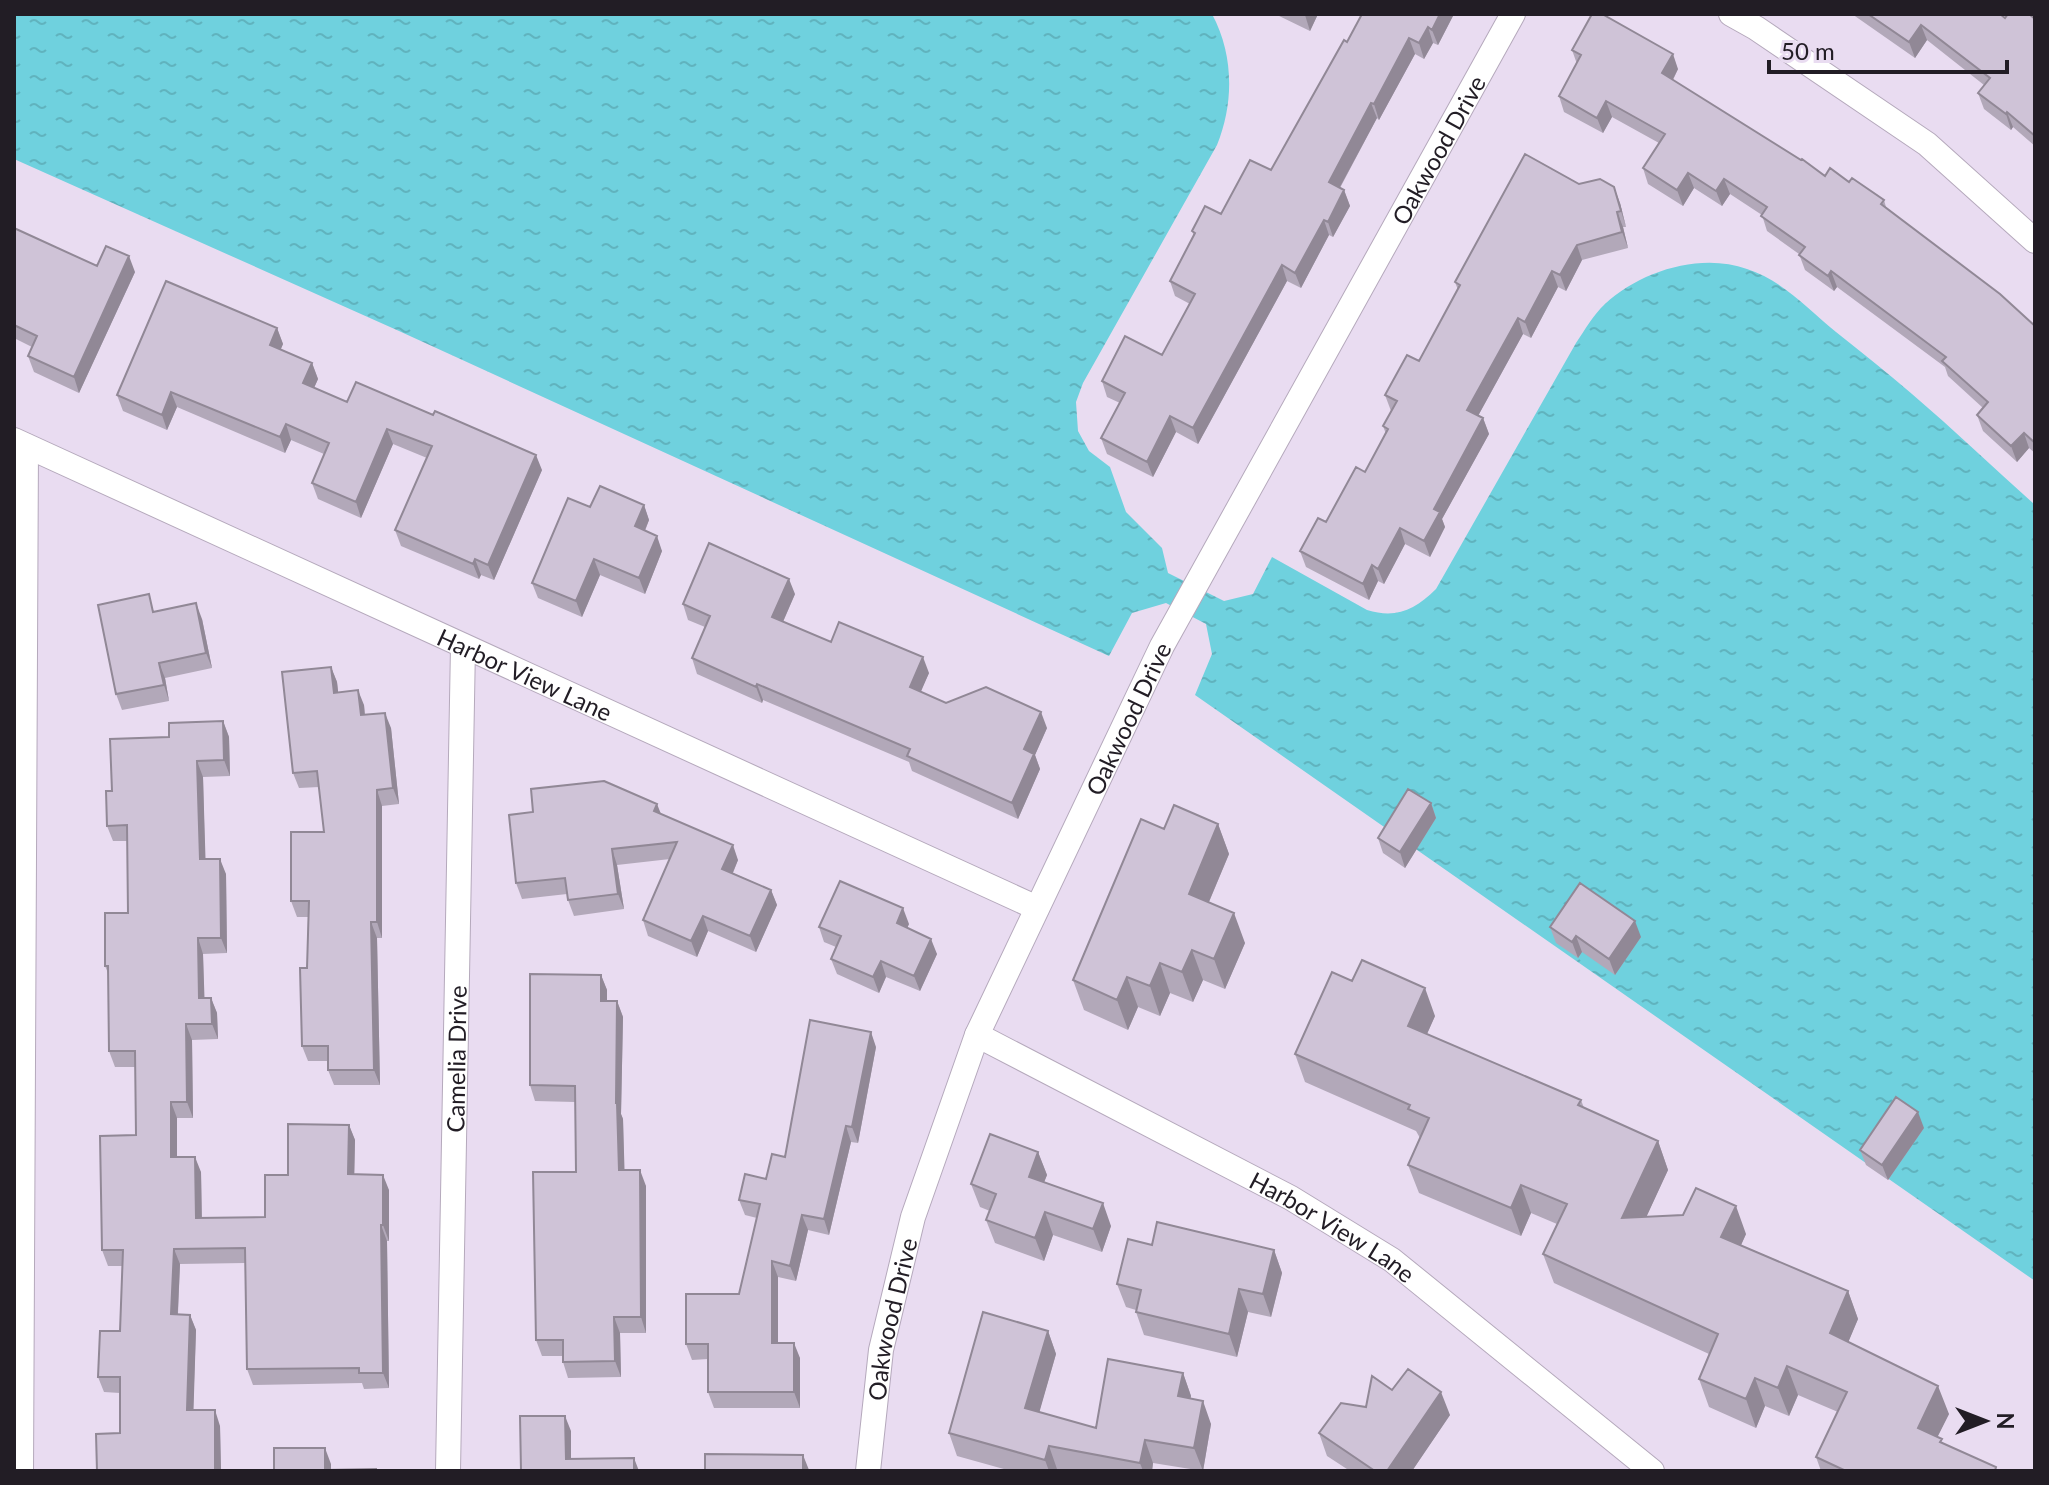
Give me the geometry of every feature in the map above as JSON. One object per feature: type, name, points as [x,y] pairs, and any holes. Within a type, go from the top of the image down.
[{"type":"street","name":"Oakwood Drive","points":[[868,1471],[881,1350],[913,1217],[977,1035],[1162,646],[1513,14]]},
{"type":"street","points":[[1731,14],[1927,144],[2035,241]]},
{"type":"street","points":[[20,443],[21,1471]]},
{"type":"street","name":"Harbor View Lane","points":[[20,443],[1037,908]]},
{"type":"street","name":"Camelia Drive","points":[[448,1471],[463,646]]},
{"type":"street","name":"Harbor View Lane","points":[[977,1035],[1291,1198],[1392,1260],[1652,1471]]},
{"type":"water","points":[[14,14],[1212,14],[1228,62],[1229,96],[1223,129],[1217,145],[1083,383],[1076,402],[1078,431],[1089,451],[1110,467],[1126,512],[1162,548],[1168,573],[1224,601],[1253,594],[1272,557],[1367,610],[1396,613],[1413,607],[1436,589],[1576,343],[1605,304],[1635,282],[1691,264],[1729,264],[1772,280],[1903,386],[2035,505],[2035,1281],[1195,695],[1212,654],[1206,624],[1166,603],[1132,613],[1109,656],[399,331],[14,159]]},
{"type":"building","points":[[1362,14],[1440,14],[1432,30],[1428,27],[1419,43],[1409,38],[1374,104],[1371,103],[1329,182],[1344,190],[1328,222],[1324,220],[1295,273],[1282,265],[1193,428],[1170,416],[1147,462],[1101,438],[1125,393],[1102,381],[1125,336],[1162,355],[1195,294],[1170,281],[1205,206],[1221,214],[1250,160],[1271,170],[1344,40],[1347,42]]},
{"type":"building","points":[[1592,14],[1602,14],[1673,54],[1662,73],[1825,176],[1830,168],[1849,182],[1852,178],[1884,200],[1881,204],[2000,294],[2035,326],[2035,443],[2024,433],[2011,446],[1977,415],[1988,402],[1942,361],[1946,357],[1831,271],[1828,276],[1799,255],[1805,247],[1761,216],[1767,207],[1724,179],[1716,191],[1688,173],[1677,190],[1643,168],[1665,134],[1606,101],[1597,118],[1559,96],[1581,55],[1572,50]]},
{"type":"building","points":[[1868,14],[2000,14],[2005,18],[2008,14],[2029,14],[2035,19],[2035,136],[1978,93],[1990,78],[1921,25],[1909,42]]},
{"type":"building","points":[[1525,154],[1579,184],[1600,179],[1614,187],[1621,211],[1617,212],[1622,232],[1577,245],[1560,275],[1552,271],[1525,322],[1518,318],[1467,410],[1483,418],[1434,509],[1440,512],[1424,541],[1400,528],[1378,569],[1372,565],[1363,584],[1300,551],[1318,518],[1326,522],[1356,467],[1365,472],[1388,429],[1383,426],[1397,401],[1385,395],[1407,355],[1419,361],[1460,285],[1455,282]]},
{"type":"building","points":[[14,228],[97,266],[106,246],[129,256],[74,377],[28,356],[37,336],[14,325]]},
{"type":"building","points":[[166,281],[277,328],[270,345],[312,363],[303,383],[347,402],[356,382],[433,415],[435,411],[536,455],[488,565],[475,559],[473,564],[395,530],[432,446],[387,429],[356,502],[312,483],[329,443],[286,424],[280,437],[171,392],[162,415],[117,395]]},
{"type":"building","points":[[600,486],[644,505],[635,526],[657,536],[639,578],[594,559],[576,601],[532,583],[568,498],[590,507]]},
{"type":"building","points":[[709,543],[789,579],[772,617],[831,642],[839,622],[923,657],[910,687],[946,703],[986,687],[1041,712],[1024,749],[1034,754],[1012,803],[907,756],[910,749],[692,658],[710,616],[683,604]]},
{"type":"building","points":[[149,594],[153,612],[196,603],[206,653],[159,663],[164,685],[116,694],[98,605]]},
{"type":"building","points":[[331,667],[334,693],[358,690],[361,715],[385,713],[393,788],[377,790],[377,922],[371,922],[374,1070],[328,1070],[328,1046],[302,1046],[300,968],[307,968],[309,901],[291,901],[291,832],[324,832],[317,771],[293,773],[282,672]]},
{"type":"building","points":[[223,721],[224,760],[197,761],[200,859],[220,859],[221,938],[198,938],[199,998],[211,998],[212,1024],[186,1024],[187,1102],[171,1102],[171,1157],[195,1157],[196,1218],[265,1217],[265,1175],[288,1175],[288,1124],[349,1125],[348,1174],[383,1175],[383,1373],[359,1373],[359,1368],[247,1369],[245,1248],[174,1249],[171,1314],[190,1315],[187,1410],[215,1410],[215,1471],[97,1471],[96,1434],[120,1433],[120,1377],[98,1377],[100,1331],[120,1331],[123,1250],[102,1250],[100,1136],[136,1135],[135,1051],[109,1051],[105,913],[128,913],[127,825],[107,826],[106,791],[112,791],[110,739],[169,737],[169,723]]},
{"type":"building","points":[[604,781],[657,804],[654,811],[733,845],[722,869],[771,890],[750,936],[703,916],[691,941],[643,920],[677,842],[612,849],[618,894],[568,900],[565,878],[516,883],[509,815],[533,812],[531,789]]},
{"type":"building","points":[[1408,789],[1431,803],[1400,852],[1378,838]]},
{"type":"building","points":[[1174,805],[1218,824],[1189,894],[1234,913],[1214,959],[1192,950],[1182,972],[1160,963],[1150,986],[1127,977],[1117,1000],[1073,980],[1141,819],[1164,829]]},
{"type":"building","points":[[840,881],[903,908],[897,923],[931,939],[914,976],[881,961],[873,977],[831,959],[841,936],[819,927]]},
{"type":"building","points":[[1580,883],[1635,921],[1609,959],[1576,936],[1572,942],[1550,927]]},
{"type":"building","points":[[1362,960],[1425,988],[1408,1026],[1581,1100],[1578,1105],[1658,1141],[1622,1218],[1683,1215],[1696,1188],[1736,1206],[1721,1237],[1848,1291],[1830,1333],[1938,1386],[1918,1428],[1942,1439],[1940,1442],[1996,1467],[1995,1471],[1846,1471],[1816,1457],[1847,1392],[1787,1366],[1778,1388],[1755,1378],[1746,1399],[1699,1379],[1718,1334],[1543,1254],[1567,1204],[1521,1185],[1511,1208],[1408,1165],[1429,1118],[1408,1109],[1410,1105],[1295,1054],[1332,972],[1352,981]]},
{"type":"building","points":[[530,974],[601,975],[601,1001],[617,1001],[619,1170],[640,1170],[641,1317],[614,1317],[615,1361],[563,1362],[563,1340],[536,1340],[533,1172],[576,1172],[575,1086],[530,1085]]},
{"type":"building","points":[[810,1020],[871,1032],[852,1127],[846,1126],[824,1219],[802,1215],[790,1266],[772,1261],[772,1343],[794,1343],[794,1392],[708,1392],[708,1344],[686,1344],[686,1294],[739,1294],[760,1204],[739,1200],[745,1174],[766,1179],[772,1154],[785,1157]]},
{"type":"building","points":[[1896,1097],[1918,1112],[1882,1165],[1860,1150]]},
{"type":"building","points":[[990,1134],[1038,1152],[1029,1177],[1103,1203],[1093,1229],[1045,1212],[1035,1238],[986,1220],[996,1194],[971,1184]]},
{"type":"building","points":[[1157,1222],[1274,1250],[1263,1294],[1239,1289],[1229,1334],[1136,1312],[1141,1290],[1117,1284],[1128,1239],[1152,1245]]},
{"type":"building","points":[[983,1312],[1048,1331],[1025,1408],[1096,1428],[1108,1359],[1183,1373],[1178,1396],[1203,1401],[1194,1448],[1145,1440],[1140,1463],[1049,1446],[1045,1460],[949,1433]]},
{"type":"building","points":[[1408,1369],[1441,1392],[1387,1471],[1375,1471],[1319,1433],[1341,1403],[1366,1407],[1372,1376],[1392,1390]]},
{"type":"building","points":[[520,1416],[565,1416],[566,1459],[634,1458],[634,1471],[521,1471]]},
{"type":"building","points":[[274,1448],[325,1448],[325,1470],[376,1471],[274,1471]]},
{"type":"building","points":[[705,1454],[803,1455],[803,1471],[705,1471]]}]
